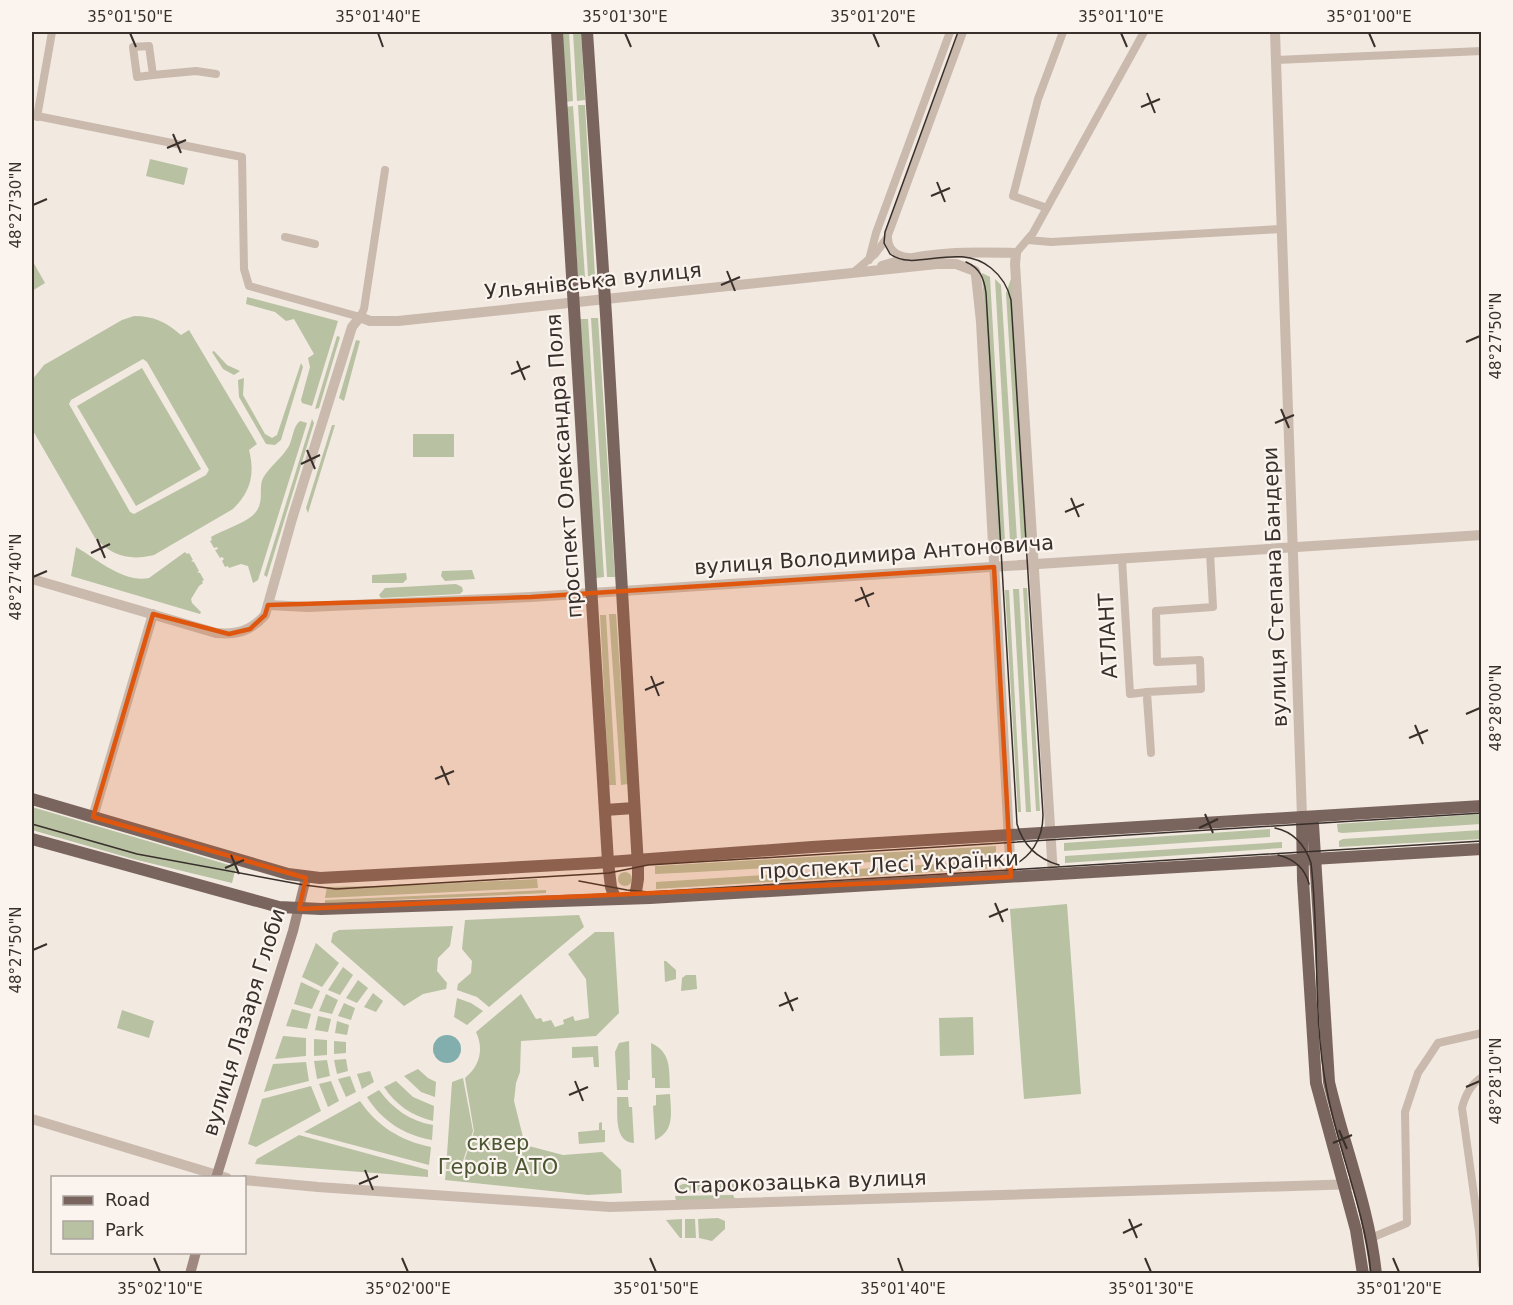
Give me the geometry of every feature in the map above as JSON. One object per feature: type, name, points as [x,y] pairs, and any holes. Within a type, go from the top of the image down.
[{"type":"main road","name":"проспект Олександра Поля","points":[[557,32],[608,862],[611,887],[615,898]]},
{"type":"main road","points":[[586,32],[605,300],[638,859],[635,898]]},
{"type":"main road","name":"проспект Лесі Українки","points":[[32,799],[306,878],[608,862],[1482,806]]},
{"type":"main road","points":[[605,810],[634,808]]},
{"type":"main road","name":"вулиця Степана Бандери","points":[[1302,817],[1309,860],[1317,880],[1329,1082],[1350,1185],[1363,1274]]},
{"type":"main road","name":"проспект Лесі Українки","points":[[32,839],[279,907],[299,909],[635,898],[1482,849]]},
{"type":"main road","points":[[1317,880],[1322,867],[1337,858]]},
{"type":"main road","name":"вулиця Степана Бандери","points":[[1309,860],[1303,880],[1316,1083],[1350,1185],[1371,1238],[1376,1274]]},
{"type":"main road","points":[[1274,862],[1290,865],[1303,880]]},
{"type":"main road","name":"вулиця Лазаря Глоби","points":[[220,1176],[299,909],[306,878]]},
{"type":"main road","points":[[190,1274],[195,1254]]},
{"type":"street","points":[[52,32],[34,116],[242,157],[244,269],[249,286],[360,317]]},
{"type":"street","points":[[869,260],[879,224],[950,32]]},
{"type":"street","points":[[853,273],[869,260],[887,238],[963,32]]},
{"type":"street","points":[[1047,208],[1013,196],[1038,99],[1063,32]]},
{"type":"street","points":[[1053,875],[1016,253],[1029,240],[1144,32]]},
{"type":"street","name":"вулиця Степана Бандери","points":[[1275,32],[1302,817]]},
{"type":"street","points":[[1276,60],[1482,51]]},
{"type":"street","points":[[153,75],[196,71],[216,74]]},
{"type":"street","points":[[32,579],[216,633],[229,634],[250,629],[267,610],[352,327],[364,309],[385,170]]},
{"type":"street","points":[[1029,240],[1051,242],[1281,229]]},
{"type":"street","points":[[285,237],[315,244]]},
{"type":"street","points":[[887,238],[896,254],[914,257]]},
{"type":"street","name":"Ульянівська вулиця","points":[[866,272],[914,257],[958,252],[1016,253]]},
{"type":"street","points":[[999,253],[983,262],[976,273],[982,333],[1011,877]]},
{"type":"street","name":"Ульянівська вулиця","points":[[360,317],[382,322],[950,264],[962,266],[976,273]]},
{"type":"street","name":"вулиця Володимира Антоновича","points":[[267,610],[621,591],[1482,536]]},
{"type":"street","name":"АТЛАНТ","points":[[1122,559],[1130,694],[1147,696],[1201,689],[1200,660],[1157,662],[1156,611],[1213,607],[1210,553]]},
{"type":"street","points":[[93,817],[153,614]]},
{"type":"street","name":"АТЛАНТ","points":[[1147,696],[1151,753],[1148,713],[1147,696]]},
{"type":"street","points":[[1371,1238],[1407,1223],[1405,1112],[1418,1073],[1438,1043],[1482,1033]]},
{"type":"street","points":[[1482,1077],[1477,1079],[1464,1098],[1462,1125],[1479,1231],[1482,1265]]},
{"type":"street","points":[[32,1119],[217,1176]]},
{"type":"street","name":"Старокозацька вулиця","points":[[246,1180],[610,1206],[1350,1185]]},
{"type":"highlighted area","points":[[994,567],[1011,877],[299,909],[306,878],[93,817],[153,614],[229,634],[250,629],[265,615],[268,605],[531,597]]},
{"type":"green space","points":[[561,32],[569,32],[573,101],[565,102]]},
{"type":"green space","points":[[573,32],[581,32],[585,100],[577,101]]},
{"type":"green space","points":[[578,105],[585,105],[595,276],[588,276]]},
{"type":"green space","points":[[573,106],[585,277],[578,277],[566,107]]},
{"type":"green space","points":[[150,159],[188,168],[184,185],[146,176]]},
{"type":"green space","points":[[32,260],[45,283],[32,291]]},
{"type":"green space","points":[[982,273],[990,277],[1005,541],[997,541]]},
{"type":"green space","points":[[1013,273],[1029,539],[1021,539],[1006,293]]},
{"type":"green space","points":[[995,279],[1001,285],[1017,540],[1010,541]]},
{"type":"green space","points":[[247,297],[338,321],[312,406],[302,403],[301,400],[310,367],[308,358],[314,354],[294,319],[286,321],[275,312],[246,304]]},
{"type":"green space","points":[[134,316],[148,317],[165,323],[181,335],[189,330],[257,444],[249,450],[252,467],[248,489],[233,509],[154,555],[145,557],[122,556],[108,549],[95,538],[32,429],[32,380],[44,365],[122,320]],"holes":[[[143,359],[147,362],[209,470],[206,475],[134,514],[130,512],[69,404],[71,400]]]},
{"type":"green space","points":[[591,318],[598,318],[615,577],[607,577]]},
{"type":"green space","points":[[580,319],[588,319],[604,577],[596,578]]},
{"type":"green space","points":[[337,336],[340,337],[319,408],[315,409]]},
{"type":"green space","points":[[356,340],[360,341],[344,401],[339,398]]},
{"type":"green space","points":[[214,351],[227,365],[240,371],[234,375],[223,369],[212,352]]},
{"type":"green space","points":[[301,363],[303,367],[281,440],[275,445],[266,444],[239,397],[238,380],[244,378],[243,395],[265,434],[272,438],[277,435]]},
{"type":"green space","points":[[142,368],[201,469],[136,506],[77,406]]},
{"type":"green space","points":[[312,419],[314,423],[267,577],[264,575]]},
{"type":"green space","points":[[300,421],[307,423],[258,580],[253,583],[248,566],[241,564],[225,567],[222,561],[224,559],[220,558],[215,550],[218,549],[217,547],[214,548],[210,541],[211,537],[241,523],[255,513],[261,500],[263,478],[289,446],[294,429]]},
{"type":"green space","points":[[332,425],[335,425],[308,513],[306,508]]},
{"type":"green space","points":[[413,434],[454,434],[454,457],[413,457]]},
{"type":"green space","points":[[76,547],[120,574],[139,579],[149,578],[185,552],[189,553],[193,560],[191,561],[199,571],[197,572],[204,580],[191,599],[201,612],[200,614],[71,576]]},
{"type":"green space","points":[[472,570],[475,579],[445,581],[441,576],[442,571]]},
{"type":"green space","points":[[406,573],[407,579],[403,583],[372,583],[372,575]]},
{"type":"green space","points":[[456,584],[462,587],[463,591],[460,594],[381,598],[379,595],[385,588]]},
{"type":"green space","points":[[1023,588],[1027,588],[1040,811],[1036,811]]},
{"type":"green space","points":[[1013,589],[1019,589],[1031,812],[1026,812]]},
{"type":"green space","points":[[1005,590],[1009,590],[1021,812],[1018,812]]},
{"type":"green space","points":[[609,614],[616,614],[628,784],[621,785]]},
{"type":"green space","points":[[600,615],[606,615],[616,785],[609,785]]},
{"type":"green space","points":[[32,807],[236,867],[232,883],[133,859],[32,830]]},
{"type":"green space","points":[[1481,814],[1481,824],[1342,833],[1338,832],[1337,824]]},
{"type":"green space","points":[[1270,829],[1270,837],[1064,851],[1064,843]]},
{"type":"green space","points":[[1481,830],[1481,839],[1339,847],[1339,841],[1343,839]]},
{"type":"green space","points":[[1282,842],[1282,848],[1065,863],[1065,856]]},
{"type":"green space","points":[[996,846],[996,855],[655,874],[655,866]]},
{"type":"green space","points":[[997,860],[997,868],[656,889],[656,882]]},
{"type":"green space","points":[[622,872],[628,872],[632,879],[628,886],[622,886],[618,882],[618,876]]},
{"type":"green space","points":[[537,879],[538,888],[325,898],[327,887]]},
{"type":"green space","points":[[546,890],[546,893],[325,903],[325,900]]},
{"type":"green space","points":[[1067,904],[1081,1094],[1024,1099],[1010,909]]},
{"type":"green space","points":[[579,915],[584,927],[489,1007],[477,997],[457,990],[458,984],[471,973],[472,961],[462,949],[465,920]]},
{"type":"green space","points":[[453,926],[450,946],[438,958],[437,971],[447,983],[446,989],[423,994],[404,1006],[331,942],[333,933],[339,930]]},
{"type":"green space","name":"сквер Героїв АТО","points":[[595,932],[614,932],[619,1013],[596,1036],[521,1041],[520,1072],[514,1101],[525,1145],[563,1155],[602,1152],[621,1170],[622,1193],[588,1195],[445,1180],[446,1171],[461,1171],[474,1131],[465,1078],[474,1068],[479,1057],[480,1045],[476,1032],[521,994],[536,1019],[541,1018],[543,1022],[551,1020],[555,1027],[564,1024],[563,1020],[573,1016],[575,1021],[589,1018],[586,979],[568,954]]},
{"type":"green space","points":[[316,943],[339,963],[322,987],[302,977]]},
{"type":"green space","points":[[664,961],[676,970],[676,979],[665,982]]},
{"type":"green space","points":[[343,967],[353,975],[340,995],[328,990]]},
{"type":"green space","points":[[686,975],[696,975],[697,989],[681,991],[682,978]]},
{"type":"green space","points":[[358,980],[368,988],[357,1003],[346,998]]},
{"type":"green space","points":[[301,982],[320,991],[312,1009],[294,1004]]},
{"type":"green space","points":[[373,993],[383,1001],[376,1012],[364,1007]]},
{"type":"green space","points":[[326,994],[338,1000],[332,1014],[319,1011]]},
{"type":"green space","points":[[457,998],[483,1011],[467,1025],[454,1017]]},
{"type":"green space","points":[[344,1003],[355,1008],[351,1020],[338,1016]]},
{"type":"green space","points":[[292,1009],[311,1014],[307,1029],[286,1026]]},
{"type":"green space","points":[[122,1010],[154,1021],[149,1038],[117,1028]]},
{"type":"green space","points":[[318,1016],[331,1019],[328,1032],[315,1030]]},
{"type":"green space","points":[[973,1017],[974,1055],[940,1056],[939,1018]]},
{"type":"green space","points":[[337,1021],[349,1025],[347,1035],[335,1033]]},
{"type":"green space","points":[[283,1036],[306,1038],[306,1056],[275,1059]]},
{"type":"green space","points":[[314,1039],[327,1040],[327,1055],[314,1056]]},
{"type":"green space","points":[[334,1041],[346,1042],[346,1053],[334,1054]]},
{"type":"green space","points":[[629,1041],[628,1090],[617,1090],[615,1052],[619,1043]]},
{"type":"green space","points":[[651,1043],[666,1056],[670,1088],[655,1088],[655,1078],[652,1078]]},
{"type":"green space","points":[[598,1046],[599,1067],[594,1067],[593,1057],[572,1058],[572,1047]]},
{"type":"green space","points":[[346,1059],[348,1071],[337,1074],[334,1060]]},
{"type":"green space","points":[[327,1060],[330,1076],[317,1079],[314,1061]]},
{"type":"green space","points":[[306,1062],[309,1081],[264,1092],[273,1064]]},
{"type":"green space","name":"сквер Героїв АТО","points":[[418,1069],[436,1082],[435,1097],[421,1092],[404,1076]]},
{"type":"green space","points":[[370,1071],[374,1082],[362,1089],[357,1074]]},
{"type":"green space","points":[[350,1076],[356,1092],[346,1097],[338,1079]]},
{"type":"green space","points":[[463,1078],[473,1131],[460,1170],[446,1169],[452,1082]]},
{"type":"green space","points":[[331,1081],[339,1101],[328,1107],[319,1084]]},
{"type":"green space","name":"сквер Героїв АТО","points":[[396,1081],[413,1097],[434,1106],[433,1121],[411,1113],[394,1099],[384,1087]]},
{"type":"green space","points":[[311,1086],[321,1111],[256,1147],[248,1144],[262,1099]]},
{"type":"green space","name":"сквер Героїв АТО","points":[[379,1090],[403,1113],[417,1121],[433,1125],[432,1140],[403,1131],[387,1120],[367,1097]]},
{"type":"green space","points":[[670,1094],[669,1126],[666,1132],[655,1140],[653,1106],[656,1105],[656,1095]]},
{"type":"green space","points":[[617,1097],[628,1097],[629,1107],[632,1107],[634,1143],[623,1138],[620,1132]]},
{"type":"green space","name":"сквер Героїв АТО","points":[[360,1101],[374,1118],[391,1131],[410,1141],[431,1147],[429,1165],[304,1132]]},
{"type":"green space","points":[[602,1122],[605,1142],[579,1144],[578,1132],[599,1130],[599,1123]]},
{"type":"green space","name":"сквер Героїв АТО","points":[[299,1135],[428,1170],[428,1177],[255,1164],[257,1159]]},
{"type":"green space","points":[[754,1182],[760,1185],[761,1189],[675,1191],[683,1184]]},
{"type":"green space","points":[[733,1195],[735,1199],[676,1201],[675,1196]]},
{"type":"green space","points":[[718,1218],[725,1221],[725,1229],[712,1241],[699,1238],[698,1219]]},
{"type":"green space","points":[[682,1219],[682,1238],[680,1238],[666,1220]]},
{"type":"green space","points":[[685,1219],[695,1219],[696,1238],[685,1238]]},
{"type":"water","points":[[447,1035],[457,1039],[461,1049],[457,1059],[447,1063],[437,1059],[433,1049],[437,1039]]},
{"type":"tram line","points":[[958,32],[885,232],[884,243],[890,254],[900,259],[964,257],[978,260],[998,275],[1006,286],[1011,300],[1043,815],[1041,832],[1034,847],[1023,859],[1007,868]]},
{"type":"tram line","points":[[966,262],[975,267],[980,274],[986,293],[1017,824],[1027,845],[1032,850],[1044,859],[1059,865]]},
{"type":"tram line","points":[[32,824],[137,854],[336,889],[609,873],[648,865],[1482,813]]},
{"type":"tram line","points":[[1275,828],[1298,840],[1306,850],[1311,863],[1322,1063],[1332,1114],[1358,1205],[1371,1274]]},
{"type":"tram line","points":[[579,881],[649,892],[1482,841]]},
{"type":"tram line","points":[[1278,855],[1298,865],[1305,873],[1309,884]]}]
